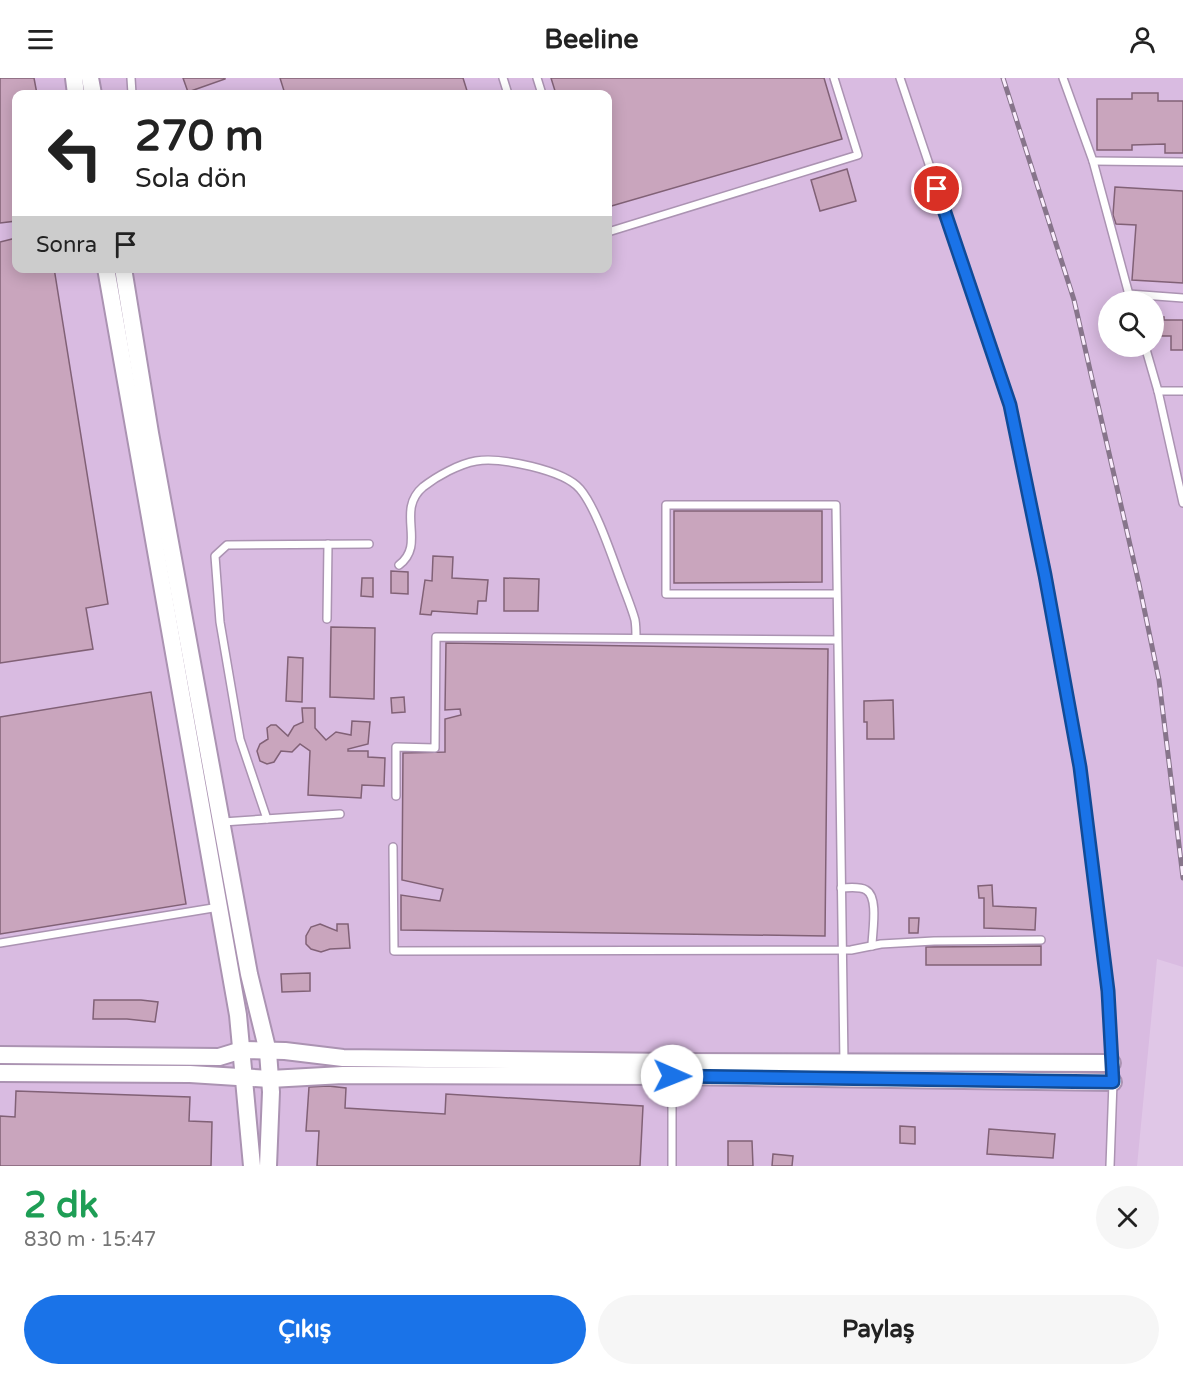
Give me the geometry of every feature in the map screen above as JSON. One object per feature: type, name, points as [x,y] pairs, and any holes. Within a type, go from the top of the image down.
[{"type":"street","points":[[107,273],[144,434],[223,822],[249,974],[268,1052],[270,1079],[268,1166]]},
{"type":"street","points":[[124,273],[144,434],[204,825],[242,1050],[252,1166]]},
{"type":"street","points":[[204,825],[223,822]]},
{"type":"street","points":[[0,1055],[219,1057],[242,1050],[343,1058],[1113,1082]]},
{"type":"street","points":[[0,1073],[190,1074],[270,1079],[343,1075],[672,1069],[844,1063],[1112,1063]]},
{"type":"lane","points":[[612,231],[858,155],[834,78]]},
{"type":"lane","points":[[900,78],[1010,405],[1045,575],[1080,767],[1108,991],[1113,1082],[1110,1166]]},
{"type":"lane","points":[[1063,78],[1093,161],[1128,291]]},
{"type":"lane","points":[[1093,161],[1183,162]]},
{"type":"lane","points":[[1164,298],[1183,298]]},
{"type":"lane","points":[[1148,357],[1183,503]]},
{"type":"lane","points":[[1158,391],[1183,391]]},
{"type":"lane","points":[[399,565],[408,557],[412,546],[411,506],[416,495],[428,483],[460,465],[484,460],[502,461],[550,471],[580,489],[590,505],[626,593],[635,621],[636,638]]},
{"type":"lane","points":[[837,594],[666,594],[666,505],[836,505],[844,1063]]},
{"type":"lane","points":[[327,619],[328,544]]},
{"type":"lane","points":[[267,819],[240,739],[220,622],[214,556],[227,545],[369,544]]},
{"type":"lane","points":[[396,796],[396,747],[435,748],[435,637],[837,640]]},
{"type":"lane","points":[[223,822],[340,814]]},
{"type":"lane","points":[[393,847],[394,951],[842,949],[934,941],[1041,940]]},
{"type":"lane","points":[[841,888],[862,888],[872,895],[874,904],[872,946]]},
{"type":"lane","points":[[0,943],[219,907]]},
{"type":"lane","points":[[672,1069],[672,1166]]},
{"type":"shaded area","points":[[0,78],[1183,78],[1183,967],[1157,959],[1137,1166],[0,1166]]},
{"type":"building","points":[[0,78],[34,78],[36,90],[12,90],[12,222],[0,223]]},
{"type":"building","points":[[183,78],[225,78],[194,90],[187,90]]},
{"type":"building","points":[[280,78],[463,78],[467,90],[284,90]]},
{"type":"building","points":[[551,78],[824,78],[842,139],[612,206],[612,90],[555,90]]},
{"type":"building","points":[[1132,93],[1158,93],[1158,101],[1183,101],[1183,153],[1165,153],[1165,144],[1132,145],[1132,150],[1097,150],[1097,99],[1132,99]]},
{"type":"building","points":[[847,169],[856,201],[820,211],[811,180]]},
{"type":"building","points":[[1115,187],[1183,191],[1183,283],[1132,280],[1136,225],[1116,224],[1113,215]]},
{"type":"building","points":[[12,239],[12,273],[55,273],[108,604],[86,608],[93,649],[0,663],[0,242]]},
{"type":"building","points":[[1164,320],[1183,320],[1183,350],[1171,350],[1171,336],[1164,336]]},
{"type":"building","points":[[674,511],[822,511],[822,582],[674,583]]},
{"type":"building","points":[[433,556],[453,557],[452,578],[488,580],[486,601],[478,601],[477,614],[432,611],[431,615],[420,614],[425,580],[432,581]]},
{"type":"building","points":[[391,571],[408,572],[408,594],[391,593]]},
{"type":"building","points":[[362,578],[373,578],[373,597],[361,596]]},
{"type":"building","points":[[504,578],[539,579],[538,611],[504,611]]},
{"type":"building","points":[[331,627],[375,628],[374,699],[330,697]]},
{"type":"building","points":[[446,643],[828,649],[825,936],[401,930],[401,895],[440,901],[443,889],[402,880],[403,753],[445,752],[445,719],[461,715],[460,709],[445,710]]},
{"type":"building","points":[[288,657],[303,658],[302,702],[286,701]]},
{"type":"building","points":[[151,692],[186,904],[0,934],[0,717]]},
{"type":"building","points":[[404,697],[405,712],[392,713],[391,698]]},
{"type":"building","points":[[893,700],[894,739],[867,739],[864,701]]},
{"type":"building","points":[[302,708],[315,708],[315,728],[326,740],[336,732],[351,735],[352,721],[370,722],[368,744],[348,749],[348,751],[368,751],[368,757],[385,758],[384,786],[362,785],[361,798],[308,795],[310,751],[300,744],[292,752],[281,751],[274,762],[267,764],[260,761],[257,751],[260,744],[268,739],[267,728],[276,725],[288,736],[294,726],[303,722]]},
{"type":"building","points":[[992,885],[993,906],[1036,908],[1035,930],[984,928],[984,898],[979,898],[978,886]]},
{"type":"building","points":[[909,918],[919,918],[918,933],[909,933]]},
{"type":"building","points":[[320,924],[337,931],[337,924],[348,924],[350,948],[321,952],[311,949],[306,944],[306,936],[311,927]]},
{"type":"building","points":[[1041,946],[1041,965],[926,965],[926,947]]},
{"type":"building","points":[[310,973],[310,991],[282,992],[281,974]]},
{"type":"building","points":[[94,1000],[158,1002],[155,1022],[93,1019]]},
{"type":"building","points":[[309,1087],[346,1088],[345,1108],[445,1114],[446,1094],[643,1106],[640,1166],[317,1166],[319,1131],[306,1131]]},
{"type":"building","points":[[16,1091],[190,1097],[189,1121],[212,1122],[211,1166],[0,1166],[0,1116],[15,1117]]},
{"type":"building","points":[[900,1126],[915,1127],[915,1144],[900,1143]]},
{"type":"building","points":[[989,1129],[1055,1134],[1053,1158],[987,1154]]},
{"type":"building","points":[[728,1141],[752,1141],[753,1166],[728,1166]]},
{"type":"building","points":[[773,1154],[793,1156],[792,1166],[772,1166]]},
{"type":"railway","points":[[1003,78],[1074,300],[1139,584],[1159,680],[1183,878]]},
{"type":"route","points":[[672,1076],[1113,1082],[1108,991],[1080,767],[1045,575],[1010,405],[937,189]]}]
